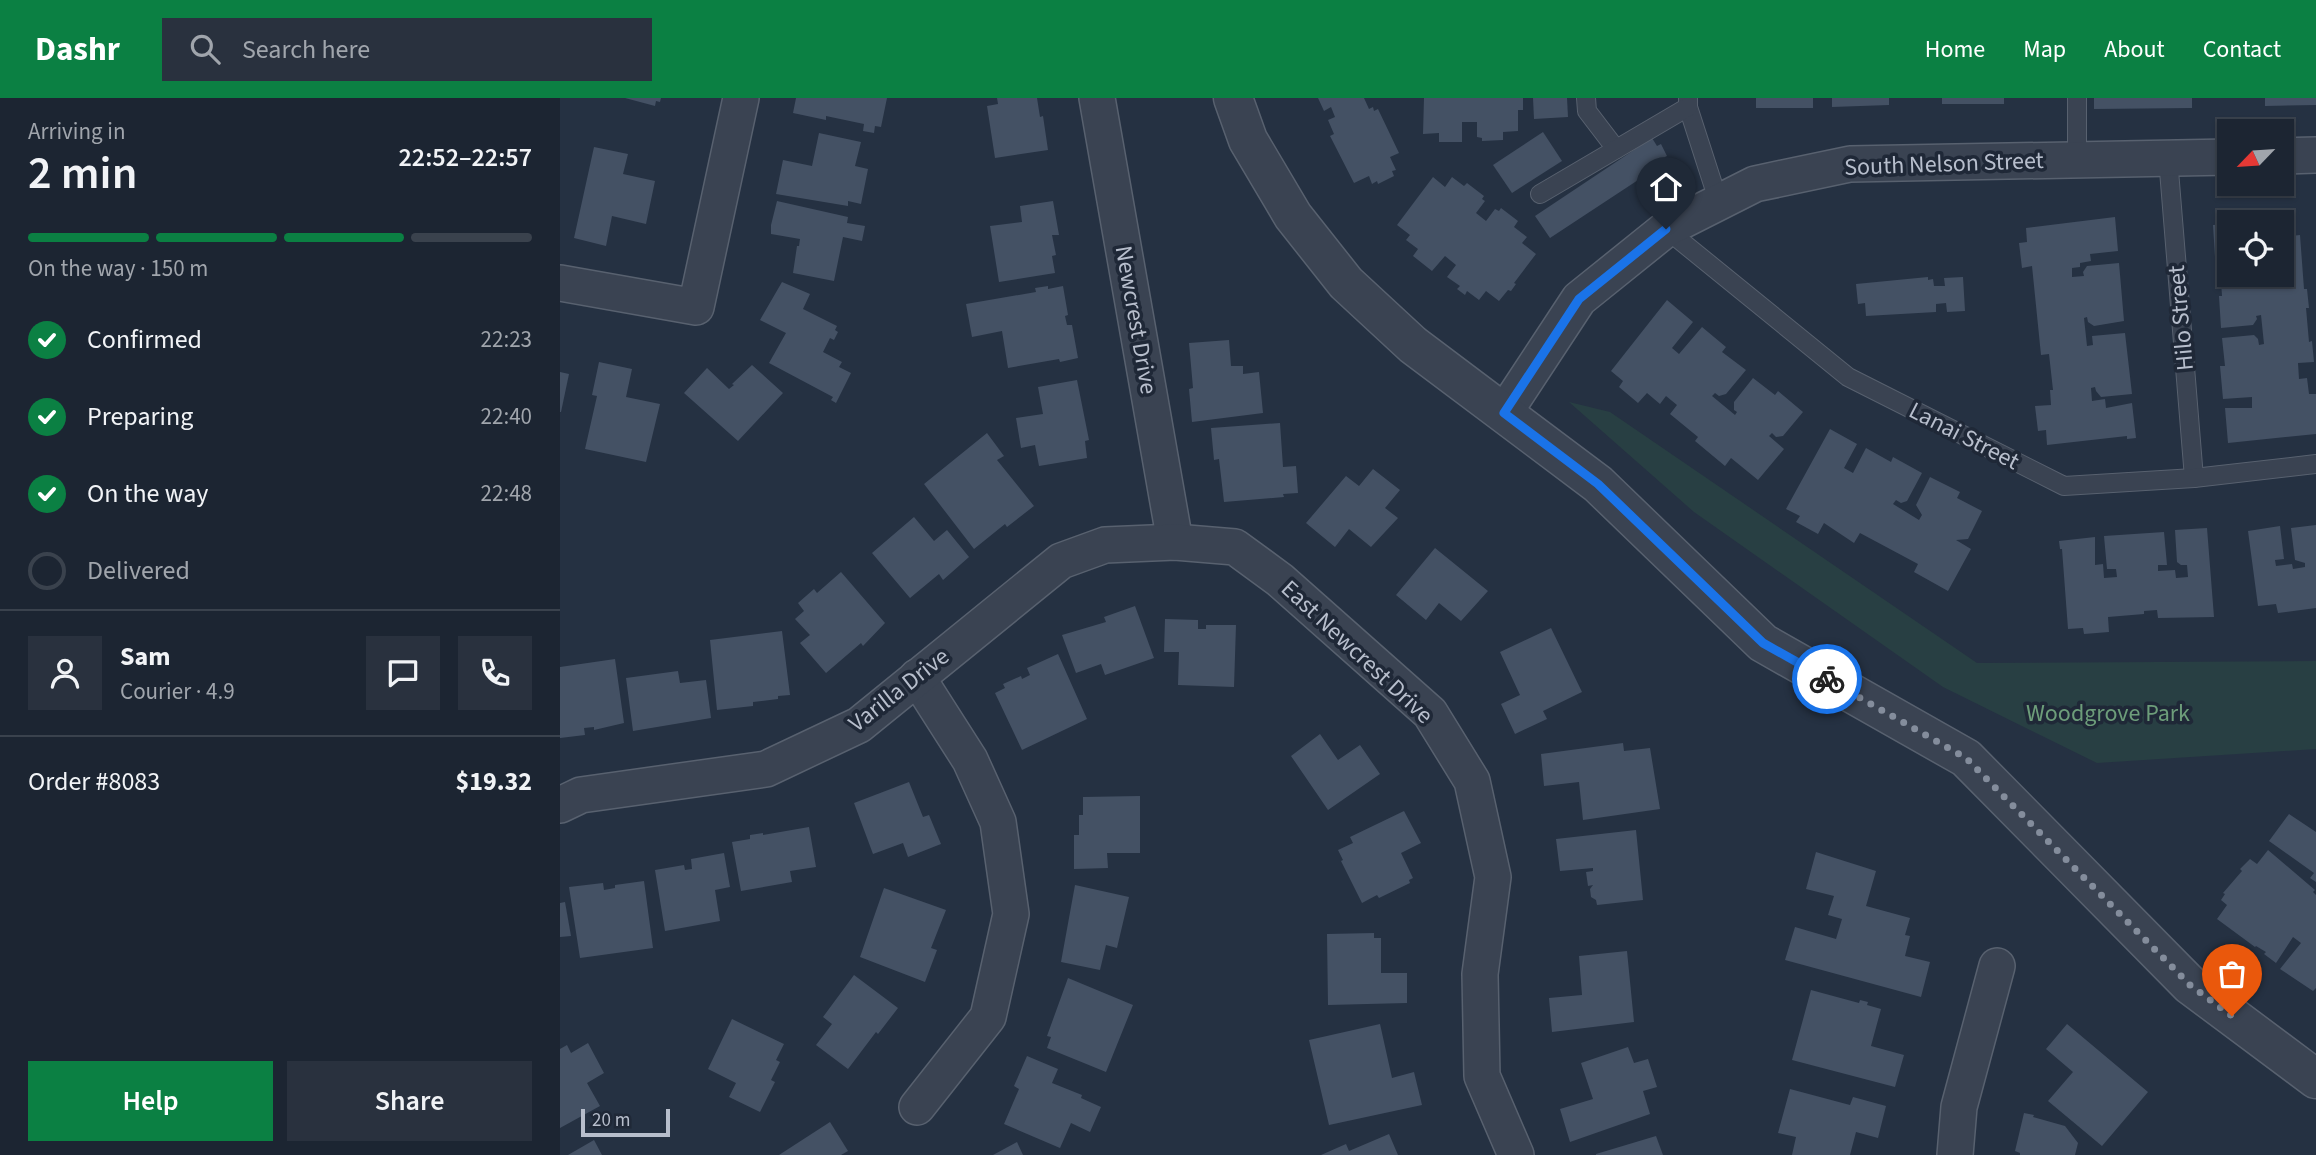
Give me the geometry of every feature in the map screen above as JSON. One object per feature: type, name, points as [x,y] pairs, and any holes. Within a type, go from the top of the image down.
[{"type":"street","points":[[560,283],[696,307],[741,98]]},
{"type":"street","name":"Newcrest Drive","points":[[1097,98],[1175,542]]},
{"type":"street","points":[[1233,98],[1248,140],[1293,216],[1346,284],[1413,345],[1598,484],[1763,643],[1966,758],[2190,985],[2316,1079]]},
{"type":"street","points":[[2294,156],[2316,155]]},
{"type":"street","name":"South Nelson Street","points":[[1504,413],[1579,299],[1666,229],[1755,184],[1850,164],[2217,157]]},
{"type":"street","name":"Varilla Drive","points":[[560,805],[581,795],[766,769],[859,725],[1060,561],[1105,545],[1175,542]]},
{"type":"street","name":"East Newcrest Drive","points":[[1175,542],[1235,547],[1280,579],[1430,713],[1472,781],[1493,877],[1480,974],[1482,1076],[1516,1155]]},
{"type":"street","points":[[916,677],[970,760],[998,822],[1011,915],[988,1017],[917,1107]]},
{"type":"street","points":[[1955,1155],[1959,1107],[1997,966]]},
{"type":"lane","points":[[1586,98],[1587,111],[1616,149]]},
{"type":"lane","points":[[2077,98],[2077,160]]},
{"type":"lane","points":[[1540,194],[1688,103],[1718,202]]},
{"type":"lane","name":"Hilo Street","points":[[2168,158],[2193,478]]},
{"type":"lane","name":"Lanai Street","points":[[1666,229],[1848,377],[2064,486],[2193,478],[2316,464]]},
{"type":"green space","name":"Woodgrove Park","points":[[1569,402],[1610,412],[1977,663],[2316,661],[2316,749],[2097,763],[1943,687],[1694,512]]},
{"type":"building","points":[[625,98],[661,98],[660,102],[656,101],[655,106]]},
{"type":"building","points":[[796,98],[887,98],[881,127],[875,126],[874,133],[863,131],[864,124],[793,113]]},
{"type":"building","points":[[997,98],[1037,98],[1040,117],[1043,116],[1048,150],[995,158],[987,106],[998,104]]},
{"type":"building","points":[[1318,98],[1364,98],[1369,109],[1378,109],[1399,153],[1390,157],[1396,170],[1392,171],[1394,176],[1378,184],[1377,181],[1372,184],[1369,176],[1354,183],[1330,136],[1334,134],[1328,120],[1335,117],[1331,107],[1324,111]]},
{"type":"building","points":[[1424,98],[1523,98],[1523,110],[1518,110],[1518,131],[1503,132],[1503,140],[1482,141],[1482,138],[1477,137],[1477,122],[1462,122],[1462,142],[1439,142],[1439,133],[1423,134]]},
{"type":"building","points":[[1533,98],[1567,98],[1568,117],[1534,119]]},
{"type":"building","points":[[1756,98],[1813,98],[1813,108],[1756,108]]},
{"type":"building","points":[[1832,98],[1889,98],[1889,105],[1832,107]]},
{"type":"building","points":[[1942,98],[2004,98],[2004,104],[1942,104]]},
{"type":"building","points":[[2094,98],[2192,98],[2192,108],[2094,109]]},
{"type":"building","points":[[2265,98],[2316,98],[2316,105],[2265,106]]},
{"type":"building","points":[[1543,132],[1562,161],[1512,193],[1493,165]]},
{"type":"building","points":[[819,133],[861,142],[855,166],[868,169],[861,204],[848,201],[848,206],[776,194],[783,160],[812,166]]},
{"type":"building","points":[[1652,138],[1657,146],[1661,144],[1667,161],[1550,238],[1535,216]]},
{"type":"building","points":[[594,147],[628,154],[623,174],[655,181],[646,224],[612,216],[606,246],[574,238]]},
{"type":"building","points":[[1433,177],[1445,187],[1452,177],[1464,186],[1467,183],[1484,196],[1482,199],[1485,201],[1476,213],[1486,221],[1495,209],[1499,211],[1501,208],[1518,221],[1514,227],[1527,237],[1522,243],[1536,254],[1511,291],[1508,290],[1499,301],[1486,291],[1479,300],[1467,291],[1465,295],[1457,289],[1460,286],[1447,277],[1456,265],[1445,256],[1432,271],[1413,256],[1418,249],[1406,240],[1410,235],[1397,225]]},
{"type":"building","points":[[777,201],[848,217],[847,223],[865,226],[862,241],[843,237],[834,281],[793,273],[800,239],[771,234]]},
{"type":"building","points":[[1053,201],[1059,235],[1052,235],[1056,255],[1052,256],[1055,273],[999,282],[990,226],[1022,222],[1020,206]]},
{"type":"building","points":[[2115,217],[2118,251],[2090,254],[2091,261],[2072,268],[2072,277],[2084,276],[2083,272],[2087,266],[2119,263],[2124,321],[2094,326],[2088,322],[2087,317],[2084,318],[2087,346],[2093,345],[2092,336],[2125,333],[2132,394],[2101,397],[2095,387],[2091,388],[2092,401],[2105,399],[2106,408],[2132,403],[2136,438],[2127,439],[2127,436],[2047,445],[2046,430],[2038,431],[2035,406],[2051,405],[2050,390],[2053,390],[2049,354],[2041,355],[2032,266],[2022,268],[2019,243],[2027,242],[2026,228]]},
{"type":"building","points":[[2213,225],[2217,225],[2217,257],[2215,257]]},
{"type":"building","points":[[2300,235],[2304,289],[2307,289],[2309,308],[2306,308],[2309,342],[2312,341],[2314,362],[2298,363],[2299,379],[2307,378],[2309,394],[2316,394],[2316,434],[2228,443],[2225,408],[2252,408],[2252,397],[2223,399],[2220,366],[2225,366],[2222,338],[2254,335],[2259,345],[2264,344],[2261,315],[2256,316],[2253,325],[2221,328],[2219,296],[2222,296],[2221,287],[2294,287],[2294,236]]},
{"type":"building","points":[[1928,277],[1928,280],[1933,279],[1934,286],[1945,286],[1944,278],[1963,277],[1965,311],[1947,312],[1946,303],[1936,304],[1936,312],[1866,316],[1865,303],[1858,304],[1856,284]]},
{"type":"building","points":[[782,282],[810,294],[803,309],[837,326],[835,330],[838,332],[834,340],[830,338],[823,352],[842,362],[839,367],[851,373],[836,403],[831,400],[833,397],[769,363],[786,333],[760,320]]},
{"type":"building","points":[[1048,286],[1048,289],[1063,286],[1068,315],[1065,316],[1067,325],[1072,325],[1078,358],[1008,368],[1002,331],[972,337],[966,304],[1036,292],[1035,288]]},
{"type":"building","points":[[1667,300],[1693,322],[1672,348],[1679,354],[1702,327],[1726,347],[1722,352],[1746,370],[1726,394],[1719,396],[1715,393],[1712,396],[1735,415],[1737,412],[1734,410],[1734,402],[1753,378],[1775,395],[1778,391],[1803,412],[1783,436],[1776,437],[1772,433],[1769,436],[1784,449],[1758,480],[1731,458],[1725,466],[1695,441],[1698,437],[1670,414],[1677,405],[1666,396],[1660,404],[1647,393],[1638,403],[1619,387],[1623,381],[1611,371]]},
{"type":"building","points":[[1229,340],[1231,366],[1243,366],[1243,374],[1259,372],[1263,413],[1192,422],[1189,389],[1193,388],[1189,343]]},
{"type":"building","points":[[599,362],[632,369],[626,397],[660,404],[646,462],[585,449],[597,396],[592,395]]},
{"type":"building","points":[[752,365],[783,393],[738,441],[684,393],[707,368],[729,389]]},
{"type":"building","points":[[560,372],[569,374],[561,412],[560,412]]},
{"type":"building","points":[[1077,380],[1089,440],[1085,441],[1087,458],[1039,466],[1035,445],[1021,448],[1016,418],[1043,414],[1038,387]]},
{"type":"building","points":[[1280,423],[1283,467],[1296,466],[1298,493],[1283,494],[1284,497],[1224,502],[1219,459],[1214,460],[1211,428]]},
{"type":"building","points":[[1830,429],[1857,444],[1844,468],[1853,473],[1866,448],[1891,462],[1893,457],[1922,473],[1907,501],[1901,503],[1896,500],[1893,504],[1919,520],[1922,515],[1916,505],[1930,477],[1960,492],[1957,498],[1982,511],[1968,539],[1956,540],[1971,549],[1948,591],[1914,572],[1918,564],[1860,533],[1854,543],[1824,523],[1818,534],[1796,522],[1800,516],[1786,509]]},
{"type":"building","points":[[987,433],[1004,456],[997,460],[1034,506],[1007,527],[1005,524],[974,549],[924,484]]},
{"type":"building","points":[[1373,469],[1400,490],[1385,508],[1398,518],[1371,547],[1349,529],[1335,547],[1306,523],[1346,476],[1359,486]]},
{"type":"building","points":[[914,517],[934,541],[947,530],[969,557],[943,580],[939,574],[910,598],[872,553]]},
{"type":"building","points":[[2316,525],[2316,608],[2278,613],[2276,604],[2258,606],[2248,531],[2280,526],[2284,559],[2275,560],[2276,566],[2292,564],[2293,569],[2305,567],[2305,563],[2295,560],[2291,528]]},
{"type":"building","points":[[2207,528],[2214,617],[2158,618],[2157,610],[2144,611],[2144,614],[2108,617],[2109,632],[2084,634],[2083,628],[2068,629],[2062,549],[2059,541],[2095,537],[2095,565],[2103,564],[2104,578],[2117,577],[2116,569],[2107,569],[2104,536],[2164,532],[2167,565],[2158,565],[2158,571],[2175,570],[2176,578],[2188,577],[2187,565],[2177,562],[2175,530]]},
{"type":"building","points":[[1435,548],[1488,591],[1461,621],[1439,603],[1426,620],[1396,595]]},
{"type":"building","points":[[841,572],[885,623],[863,646],[861,643],[826,673],[800,643],[810,635],[795,619],[804,611],[798,603],[814,589],[817,593]]},
{"type":"building","points":[[1135,606],[1154,658],[1105,675],[1101,664],[1076,673],[1062,635],[1106,622],[1104,617]]},
{"type":"building","points":[[1165,619],[1198,620],[1198,629],[1206,629],[1206,625],[1236,625],[1234,687],[1178,685],[1179,652],[1164,652]]},
{"type":"building","points":[[1551,628],[1582,692],[1543,711],[1547,719],[1515,734],[1501,704],[1520,695],[1500,652]]},
{"type":"building","points":[[782,631],[790,695],[753,702],[753,706],[717,710],[710,640]]},
{"type":"building","points":[[1058,654],[1087,719],[1022,750],[995,693],[1005,688],[1003,684],[1030,675],[1027,668]]},
{"type":"building","points":[[615,659],[624,723],[594,730],[594,727],[584,728],[585,735],[560,738],[560,667]]},
{"type":"building","points":[[678,671],[680,683],[706,680],[711,718],[633,731],[626,678]]},
{"type":"building","points":[[1320,734],[1338,760],[1360,745],[1380,774],[1328,810],[1291,756]]},
{"type":"building","points":[[1623,743],[1624,751],[1650,748],[1660,809],[1583,820],[1579,782],[1544,786],[1541,754]]},
{"type":"building","points":[[909,782],[923,817],[929,815],[941,844],[908,857],[903,843],[873,854],[854,803]]},
{"type":"building","points":[[1140,796],[1140,853],[1107,853],[1108,868],[1074,869],[1074,835],[1079,835],[1083,797]]},
{"type":"building","points":[[1404,811],[1421,843],[1401,853],[1413,878],[1409,880],[1410,883],[1362,903],[1338,850],[1353,843],[1350,837]]},
{"type":"building","points":[[2289,814],[2316,832],[2316,882],[2310,878],[2314,873],[2269,841]]},
{"type":"building","points":[[809,827],[816,867],[790,871],[792,882],[741,891],[732,842],[750,839],[750,835]]},
{"type":"building","points":[[1636,830],[1643,900],[1597,905],[1596,900],[1591,897],[1590,889],[1593,885],[1588,886],[1586,872],[1593,871],[1593,868],[1560,871],[1556,839]]},
{"type":"building","points":[[2268,850],[2315,890],[2316,988],[2313,991],[2280,969],[2301,943],[2293,937],[2276,963],[2264,954],[2266,952],[2217,919],[2227,905],[2221,900],[2225,894],[2223,893],[2242,871],[2240,869],[2250,859],[2257,864]]},
{"type":"building","points":[[1816,852],[1876,871],[1866,906],[1910,918],[1905,935],[1910,936],[1905,956],[1930,962],[1921,997],[1785,960],[1795,927],[1836,939],[1842,919],[1828,915],[1834,896],[1806,889]]},
{"type":"building","points":[[724,853],[730,887],[715,890],[720,921],[665,931],[655,870],[684,865],[685,870],[692,869],[691,859]]},
{"type":"building","points":[[644,881],[653,948],[580,958],[569,887],[603,883],[604,890],[615,888],[615,885]]},
{"type":"building","points":[[1075,885],[1129,897],[1117,948],[1106,945],[1100,970],[1061,962]]},
{"type":"building","points":[[884,888],[946,910],[931,948],[937,950],[925,982],[860,957]]},
{"type":"building","points":[[565,902],[571,936],[560,937],[560,903]]},
{"type":"building","points":[[1374,933],[1374,938],[1381,938],[1381,973],[1407,973],[1407,1003],[1328,1005],[1327,934]]},
{"type":"building","points":[[1627,951],[1634,1022],[1552,1032],[1549,998],[1582,995],[1579,956]]},
{"type":"building","points":[[854,975],[898,1008],[848,1069],[816,1045],[832,1024],[823,1017]]},
{"type":"building","points":[[1068,978],[1133,1005],[1106,1072],[1047,1048],[1051,1037],[1047,1036]]},
{"type":"building","points":[[1811,990],[1859,1003],[1860,1000],[1868,1002],[1867,1005],[1881,1009],[1871,1046],[1904,1055],[1895,1087],[1792,1060]]},
{"type":"building","points":[[732,1019],[784,1044],[776,1060],[780,1062],[771,1080],[775,1082],[760,1112],[729,1097],[736,1083],[708,1069]]},
{"type":"building","points":[[1380,1024],[1392,1078],[1414,1072],[1422,1105],[1329,1125],[1309,1040]]},
{"type":"building","points":[[2067,1024],[2148,1092],[2102,1146],[2048,1101],[2073,1072],[2046,1049]]},
{"type":"building","points":[[588,1043],[604,1073],[587,1083],[600,1106],[560,1128],[560,1049],[567,1045],[571,1053]]},
{"type":"building","points":[[1628,1047],[1634,1063],[1648,1059],[1657,1087],[1643,1091],[1650,1114],[1570,1142],[1560,1109],[1593,1099],[1581,1063]]},
{"type":"building","points":[[1027,1056],[1058,1069],[1052,1083],[1082,1095],[1081,1098],[1101,1107],[1090,1132],[1071,1123],[1060,1148],[1004,1124],[1019,1089],[1014,1086]]},
{"type":"building","points":[[1790,1089],[1850,1105],[1853,1097],[1886,1106],[1878,1138],[1856,1132],[1850,1155],[1792,1155],[1796,1137],[1778,1133]]},
{"type":"building","points":[[2024,1113],[2065,1126],[2078,1143],[2075,1155],[2020,1155],[2015,1151]]},
{"type":"building","points":[[830,1122],[848,1151],[841,1155],[779,1155]]},
{"type":"building","points":[[1389,1134],[1398,1155],[1321,1155],[1346,1144],[1349,1151]]},
{"type":"building","points":[[1656,1136],[1663,1155],[1596,1155],[1596,1154]]},
{"type":"building","points":[[594,1140],[602,1155],[568,1155]]},
{"type":"building","points":[[1017,1142],[1023,1155],[993,1155]]},
{"type":"way so far","points":[[1827,679],[1966,758],[2190,985],[2232,1016]]},
{"type":"route","points":[[1666,229],[1579,299],[1504,413],[1598,484],[1763,643],[1827,679]]}]
